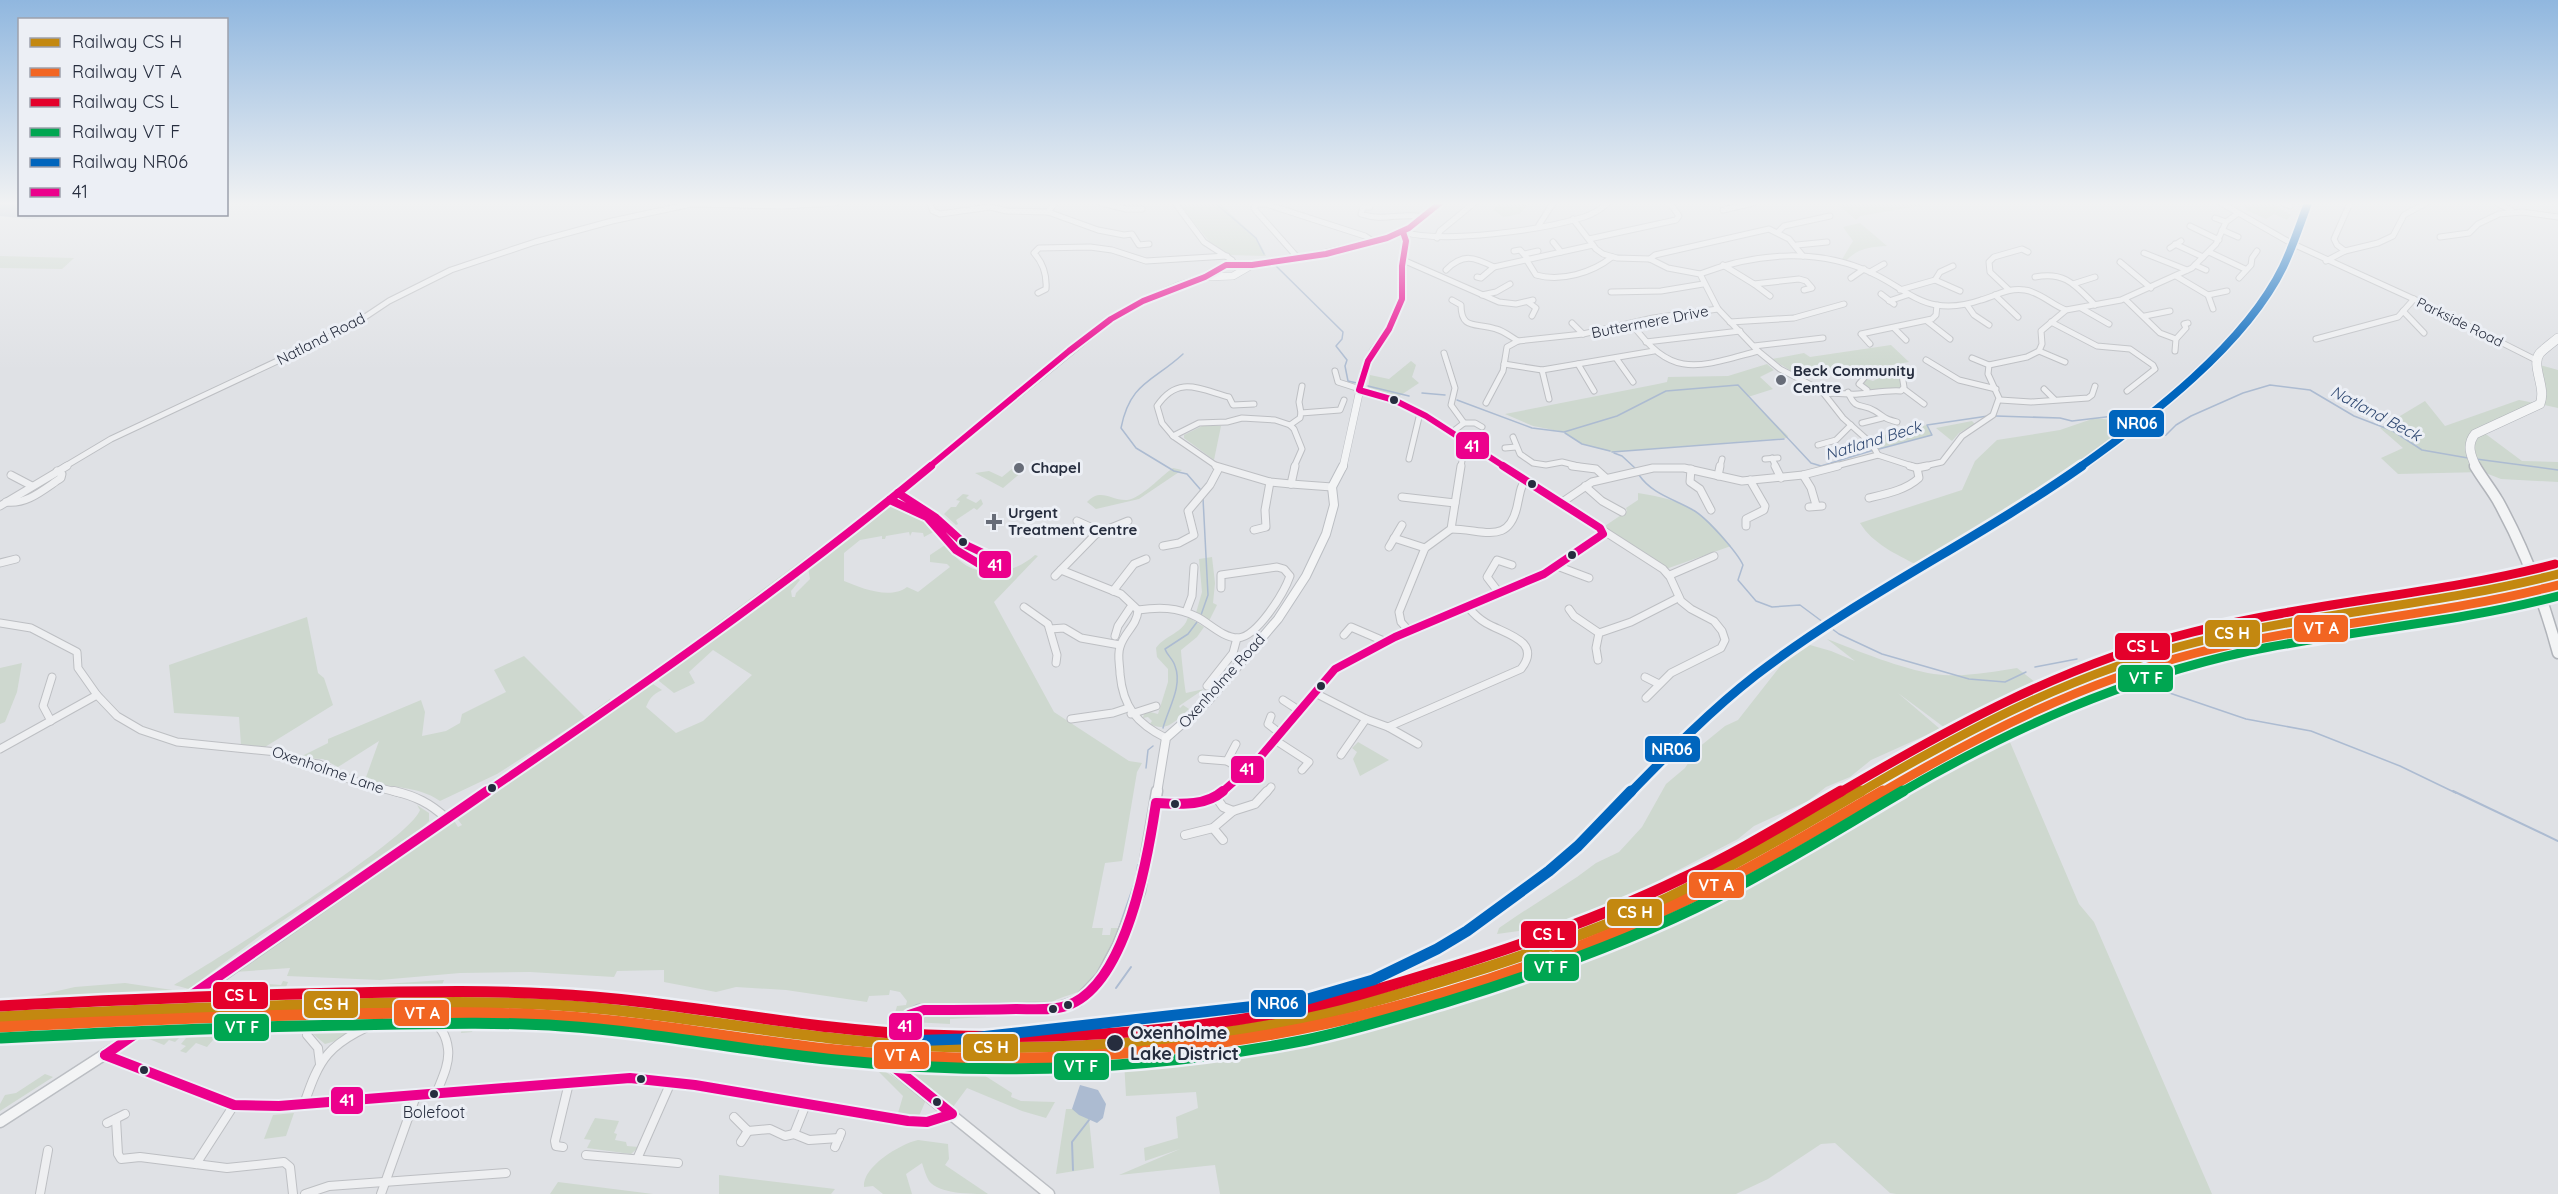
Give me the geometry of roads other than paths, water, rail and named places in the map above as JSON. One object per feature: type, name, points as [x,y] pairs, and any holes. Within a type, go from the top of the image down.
[{"type":"highway","points":[[2558,338],[2539,354],[2536,360],[2544,398],[2540,404],[2481,430],[2473,435],[2469,443],[2473,461],[2494,494],[2528,569],[2553,632],[2558,653]]},
{"type":"main road","points":[[0,1122],[153,1023],[446,818],[626,697],[781,585],[890,500],[1099,328],[1143,301],[1205,277],[1221,267],[1237,267],[1293,259]]},
{"type":"main road","name":"Oxenholme Road","points":[[1049,1194],[896,1070],[894,1060],[909,1015],[924,1010],[1049,1009],[1072,1004],[1083,997],[1107,969],[1133,912],[1142,881],[1166,738],[1208,701],[1284,611],[1310,570],[1326,534],[1334,505],[1332,488],[1342,471],[1359,390],[1368,361],[1389,329],[1402,299],[1403,260]]},
{"type":"main road","points":[[1221,267],[1220,273],[1224,276]]},
{"type":"main road","points":[[1205,277],[1233,276],[1237,267]]},
{"type":"street","name":"Natland Road","points":[[3,504],[111,439],[351,327],[416,285],[483,259]]},
{"type":"street","points":[[1038,293],[1046,289],[1047,279],[1044,264],[1039,259]]},
{"type":"street","points":[[1139,259],[1146,261],[1193,259]]},
{"type":"street","points":[[1221,267],[1227,259]]},
{"type":"street","points":[[1230,259],[1237,267]]},
{"type":"street","points":[[1446,268],[1457,259]]},
{"type":"street","points":[[1475,259],[1494,267]]},
{"type":"street","points":[[1479,279],[1494,267],[1520,259]]},
{"type":"street","points":[[1527,259],[1536,275],[1551,278],[1592,270],[1607,263],[1611,259]]},
{"type":"street","points":[[1645,259],[1668,268],[1700,274],[1723,265],[1755,259]]},
{"type":"street","points":[[1815,259],[1867,270],[1907,295],[1937,304],[1967,304],[2009,290],[2021,289],[2034,292],[2066,310]]},
{"type":"street","points":[[1992,259],[1989,262],[1990,273],[2009,290]]},
{"type":"street","points":[[2158,259],[2187,270]]},
{"type":"street","points":[[1972,358],[1989,364],[2000,360],[2027,357],[2039,351],[2042,345],[2042,331],[2066,310],[2125,299],[2176,276],[2201,259]]},
{"type":"street","points":[[2223,259],[2244,269]]},
{"type":"street","points":[[2239,278],[2244,269],[2250,265],[2252,259]]},
{"type":"street","name":"Parkside Road","points":[[2322,259],[2414,299],[2536,360]]},
{"type":"street","points":[[2326,261],[2330,259]]},
{"type":"street","points":[[1403,260],[1479,295],[1510,304],[1531,301],[1536,308],[1532,316]]},
{"type":"street","points":[[2120,262],[2151,288]]},
{"type":"street","points":[[1851,278],[1884,264]]},
{"type":"street","points":[[1723,265],[1770,296]]},
{"type":"street","points":[[2195,265],[2206,270]]},
{"type":"street","points":[[1935,280],[1937,274],[1942,270],[1953,266]]},
{"type":"street","points":[[2034,277],[2052,273],[2061,276],[2095,305]]},
{"type":"street","points":[[1700,274],[1703,284],[1718,309],[1756,348],[1780,369],[1825,394],[1876,452],[1917,468],[1942,462],[1960,437],[1992,415],[2000,400],[1987,372],[1989,364]]},
{"type":"street","points":[[2176,276],[2208,295],[2213,309]]},
{"type":"street","points":[[2073,284],[2095,277]]},
{"type":"street","points":[[1754,284],[1799,279],[1806,281],[1812,288],[1804,290]]},
{"type":"street","points":[[1900,290],[1935,280],[1960,291]]},
{"type":"street","points":[[1479,295],[1496,292],[1510,284]]},
{"type":"street","points":[[1611,292],[1661,291],[1703,284]]},
{"type":"street","points":[[2208,295],[2227,291]]},
{"type":"street","points":[[1881,294],[1891,302],[1907,295]]},
{"type":"street","points":[[1995,295],[2007,304],[2017,318]]},
{"type":"street","points":[[2125,299],[2160,333],[2176,339]]},
{"type":"street","points":[[2316,339],[2398,317],[2414,299]]},
{"type":"street","points":[[1452,300],[1461,305],[1461,317],[1466,323],[1497,329],[1518,341],[1508,347],[1500,378],[1486,403]]},
{"type":"street","points":[[1730,322],[1794,318],[1844,304]]},
{"type":"street","points":[[1870,344],[1860,334],[1927,321],[1936,315],[1937,304]]},
{"type":"street","points":[[1967,304],[1974,315],[1989,325]]},
{"type":"street","points":[[2081,308],[2109,324]]},
{"type":"street","name":"Buttermere Drive","points":[[1518,341],[1583,334],[1653,318],[1718,309]]},
{"type":"street","points":[[2145,316],[2170,311]]},
{"type":"street","points":[[2403,311],[2424,333]]},
{"type":"street","points":[[1927,321],[1950,339]]},
{"type":"street","points":[[2051,322],[2097,346],[2130,349],[2153,365],[2155,369],[2127,391]]},
{"type":"street","name":"Buttermere Drive","points":[[1572,323],[1583,334]]},
{"type":"street","points":[[2175,351],[2176,339],[2186,328],[2184,324],[2188,323]]},
{"type":"street","points":[[1632,324],[1654,351],[1677,364],[1723,360],[1756,348],[1823,338]]},
{"type":"street","points":[[1894,328],[1906,340]]},
{"type":"street","points":[[1646,342],[1740,331]]},
{"type":"street","points":[[2097,346],[2101,352]]},
{"type":"street","points":[[1504,364],[1542,370],[1654,351]]},
{"type":"street","points":[[2039,351],[2065,362]]},
{"type":"street","points":[[1456,357],[1445,356],[1456,390],[1451,405],[1463,423]]},
{"type":"street","points":[[1616,358],[1633,382]]},
{"type":"street","points":[[1930,361],[1951,378],[1965,384],[1996,388]]},
{"type":"street","points":[[1578,364],[1594,391]]},
{"type":"street","points":[[1542,370],[1549,399]]},
{"type":"street","points":[[1335,371],[1338,381],[1394,400],[1420,413],[1663,569],[1670,575],[1678,598],[1692,610],[1714,619],[1722,628],[1725,640],[1721,648],[1670,672],[1657,683],[1646,698]]},
{"type":"street","points":[[1902,375],[1904,389],[1924,404]]},
{"type":"street","points":[[1864,378],[1859,384],[1867,390]]},
{"type":"street","points":[[1233,405],[1229,397],[1183,383],[1166,393],[1157,406],[1166,430],[1219,468],[1270,482],[1332,488]]},
{"type":"street","points":[[1290,425],[1300,418],[1299,402],[1302,386]]},
{"type":"street","points":[[2000,400],[2031,402],[2088,398],[2092,395],[2095,386]]},
{"type":"street","points":[[1825,394],[1848,392],[1857,394],[1867,390],[1901,391],[1904,389]]},
{"type":"street","points":[[2044,389],[2054,399]]},
{"type":"street","points":[[1848,392],[1852,402],[1859,407],[1874,410],[1882,418]]},
{"type":"street","points":[[1301,413],[1340,410],[1344,400]]},
{"type":"street","points":[[1226,406],[1254,404]]},
{"type":"street","points":[[1409,459],[1420,413]]},
{"type":"street","points":[[1173,436],[1199,423],[1227,422],[1242,418],[1275,420],[1290,425],[1299,438],[1302,449],[1294,468],[1291,484]]},
{"type":"street","points":[[1862,423],[1882,418],[1889,418],[1897,422]]},
{"type":"street","points":[[1452,433],[1463,423],[1475,423],[1482,427]]},
{"type":"street","points":[[1818,445],[1836,440],[1851,426]]},
{"type":"street","points":[[1513,437],[1521,456],[1534,463],[1545,465],[1563,459],[1576,467],[1593,466],[1600,470],[1606,478]]},
{"type":"street","points":[[1451,529],[1464,449],[1469,444]]},
{"type":"street","points":[[1505,448],[1516,447]]},
{"type":"street","points":[[1561,503],[1585,486],[1606,478],[1653,468],[1691,469],[1718,476],[1750,480],[1781,478],[1803,475],[1876,452]]},
{"type":"street","points":[[1772,458],[1781,478]]},
{"type":"street","points":[[1718,476],[1722,459]]},
{"type":"street","points":[[1163,546],[1189,539],[1194,535],[1195,531],[1187,520],[1192,502],[1209,487],[1219,468]]},
{"type":"street","points":[[1869,498],[1915,483],[1918,478],[1917,468]]},
{"type":"street","points":[[1691,469],[1690,482],[1700,489],[1711,510]]},
{"type":"street","points":[[3,504],[21,502],[61,478],[62,474],[57,471]]},
{"type":"street","points":[[10,475],[32,486]]},
{"type":"street","points":[[1803,475],[1811,488],[1816,506]]},
{"type":"street","points":[[1409,631],[1401,622],[1399,612],[1425,548],[1451,529],[1491,533],[1508,528],[1514,519],[1522,484],[1526,480]]},
{"type":"street","points":[[1736,515],[1746,522],[1764,510],[1765,506],[1750,480]]},
{"type":"street","points":[[1254,530],[1266,527],[1265,510],[1270,482]]},
{"type":"street","points":[[1585,486],[1602,501],[1623,512]]},
{"type":"street","points":[[1402,497],[1455,503]]},
{"type":"street","points":[[1077,521],[1099,531]]},
{"type":"street","points":[[1055,576],[1099,531],[1128,521]]},
{"type":"street","points":[[1389,547],[1402,525]]},
{"type":"street","points":[[1156,803],[1191,804],[1216,797],[1246,772],[1335,669],[1409,631],[1500,594],[1557,566],[1603,532]]},
{"type":"street","points":[[1394,538],[1425,548]]},
{"type":"street","points":[[1670,575],[1714,556]]},
{"type":"street","points":[[0,563],[16,559]]},
{"type":"street","points":[[1113,591],[1134,560],[1146,559]]},
{"type":"street","points":[[1500,594],[1486,577],[1497,560],[1512,565]]},
{"type":"street","points":[[1557,566],[1589,578]]},
{"type":"street","points":[[1186,612],[1191,603],[1194,587],[1194,567]]},
{"type":"street","points":[[1115,636],[1119,624],[1134,609],[1163,608],[1186,612],[1237,638],[1252,633],[1269,611],[1290,576],[1284,569],[1277,567],[1221,575],[1221,588]]},
{"type":"street","points":[[1061,570],[1127,598],[1134,609],[1134,627],[1120,645],[1120,676],[1129,711],[1146,729],[1166,738]]},
{"type":"street","points":[[1598,660],[1596,648],[1599,633],[1608,628],[1629,623],[1663,603],[1678,598]]},
{"type":"street","points":[[1024,607],[1030,613],[1045,620],[1050,629],[1056,663]]},
{"type":"street","points":[[1388,727],[1516,672],[1526,665],[1528,652],[1524,643],[1511,634],[1485,623],[1468,607]]},
{"type":"street","points":[[1569,609],[1574,616],[1599,633]]},
{"type":"street","name":"Oxenholme Lane","points":[[0,622],[34,628],[77,652],[78,668],[97,695],[117,716],[162,739],[267,749],[294,761],[319,764],[353,781],[417,797],[434,807],[446,818]]},
{"type":"street","points":[[1119,624],[1134,627]]},
{"type":"street","points":[[1344,635],[1351,627],[1386,642]]},
{"type":"street","points":[[1050,629],[1064,628],[1081,638],[1120,645]]},
{"type":"street","points":[[1207,686],[1233,654],[1237,638]]},
{"type":"street","points":[[51,721],[43,706],[52,677]]},
{"type":"street","points":[[1646,677],[1657,683]]},
{"type":"street","points":[[1315,693],[1419,744]]},
{"type":"street","points":[[0,749],[97,695]]},
{"type":"street","points":[[1283,700],[1300,711]]},
{"type":"street","points":[[1071,719],[1156,706]]},
{"type":"street","points":[[1271,716],[1267,721],[1278,737],[1308,762],[1302,770]]},
{"type":"street","points":[[1341,755],[1366,719]]},
{"type":"street","points":[[1227,761],[1236,744]]},
{"type":"street","points":[[1202,759],[1227,761],[1246,772]]},
{"type":"street","points":[[1216,797],[1223,807],[1233,811],[1241,810],[1255,804],[1271,787]]},
{"type":"street","points":[[1185,835],[1213,828],[1230,816],[1233,811]]},
{"type":"street","points":[[1213,828],[1223,840]]},
{"type":"street","points":[[304,1104],[320,1064],[334,1048],[360,1029],[400,1016],[424,1019],[443,1033],[448,1059],[436,1094]]},
{"type":"street","points":[[307,1035],[318,1048],[320,1064]]},
{"type":"street","points":[[318,1048],[334,1048]]},
{"type":"street","points":[[105,1055],[234,1105],[255,1107],[630,1078],[671,1082],[921,1122],[939,1120],[952,1114]]},
{"type":"street","points":[[637,1159],[671,1082]]},
{"type":"street","points":[[563,1148],[556,1146],[555,1141],[569,1083]]},
{"type":"street","points":[[381,1194],[416,1096]]},
{"type":"street","points":[[794,1134],[806,1104]]},
{"type":"street","points":[[196,1164],[234,1105]]},
{"type":"street","points":[[734,1117],[748,1131],[771,1129],[780,1135],[794,1134],[811,1140],[838,1139]]},
{"type":"street","points":[[116,1119],[118,1154],[121,1159],[140,1157],[227,1168],[284,1162],[290,1167],[293,1194]]},
{"type":"street","points":[[741,1142],[748,1131]]},
{"type":"street","points":[[40,1194],[48,1150]]},
{"type":"street","points":[[586,1155],[678,1163]]},
{"type":"street","points":[[305,1194],[329,1186],[492,1178],[506,1173]]},
{"type":"water","points":[[1080,1085],[1098,1090],[1106,1104],[1103,1118],[1097,1123],[1079,1115],[1072,1109]]},
{"type":"waterway","name":"Natland Beck","points":[[1275,265],[1343,332],[1342,339],[1336,346],[1347,360],[1345,366],[1348,381],[1357,383]]},
{"type":"waterway","points":[[1183,354],[1137,392],[1130,401],[1121,428],[1136,448],[1174,471],[1187,474],[1200,489]]},
{"type":"waterway","name":"Natland Beck","points":[[1457,400],[1532,428],[1564,432],[1617,416],[1666,391],[1738,385],[1811,463],[1821,466],[1874,450]]},
{"type":"waterway","name":"Natland Beck","points":[[2161,436],[2166,435],[2176,425],[2191,416],[2243,393],[2270,385],[2310,390],[2354,416],[2393,431],[2422,450],[2468,458]]},
{"type":"waterway","name":"Natland Beck","points":[[1368,386],[1409,396]]},
{"type":"waterway","name":"Natland Beck","points":[[1422,393],[1445,395]]},
{"type":"waterway","name":"Natland Beck","points":[[1879,449],[1932,435],[1927,425],[1988,416]]},
{"type":"waterway","name":"Natland Beck","points":[[1996,416],[2060,418],[2072,421],[2114,416]]},
{"type":"waterway","points":[[1565,433],[1582,444],[1610,451]]},
{"type":"waterway","points":[[1612,452],[1784,439]]},
{"type":"waterway","points":[[1614,453],[1622,456],[1635,468]]},
{"type":"waterway","name":"Natland Beck","points":[[2476,459],[2558,470]]},
{"type":"waterway","points":[[1639,475],[1657,492],[1699,514],[1721,535],[1743,565],[1738,580],[1756,601],[1772,607],[1800,605],[1839,634],[1882,654],[1969,679],[2005,682],[2026,672]]},
{"type":"waterway","points":[[1201,615],[1208,595],[1203,498]]},
{"type":"waterway","points":[[1163,728],[1177,681],[1174,664],[1165,649],[1188,634],[1197,622]]},
{"type":"waterway","points":[[2035,667],[2077,659]]},
{"type":"waterway","points":[[2149,686],[2246,719],[2311,731],[2400,766],[2456,793]]},
{"type":"waterway","points":[[1146,768],[1148,750],[1153,746]]},
{"type":"waterway","points":[[2453,791],[2558,841]]},
{"type":"waterway","points":[[1118,931],[1136,879],[1138,865]]},
{"type":"waterway","points":[[1116,988],[1131,967]]},
{"type":"waterway","points":[[1073,1170],[1072,1142],[1089,1120]]},
{"type":"rail line","name":"NR06","points":[[906,1041],[962,1039],[1301,1001],[1373,980],[1437,949],[1467,931],[1549,871],[1578,846],[1677,744],[1756,675],[1860,604],[2028,504],[2104,450],[2187,383],[2239,331],[2267,294],[2286,259]]},
{"type":"place","name":"Beck Community Centre","points":[[1781,380]]},
{"type":"place","name":"Chapel","points":[[1019,468]]},
{"type":"place","name":"Urgent Treatment Centre","points":[[994,522]]},
{"type":"place","name":"Oxenholme Lake District","points":[[1115,1043]]},
{"type":"place","name":"Bolefoot","points":[[434,1094]]}]
